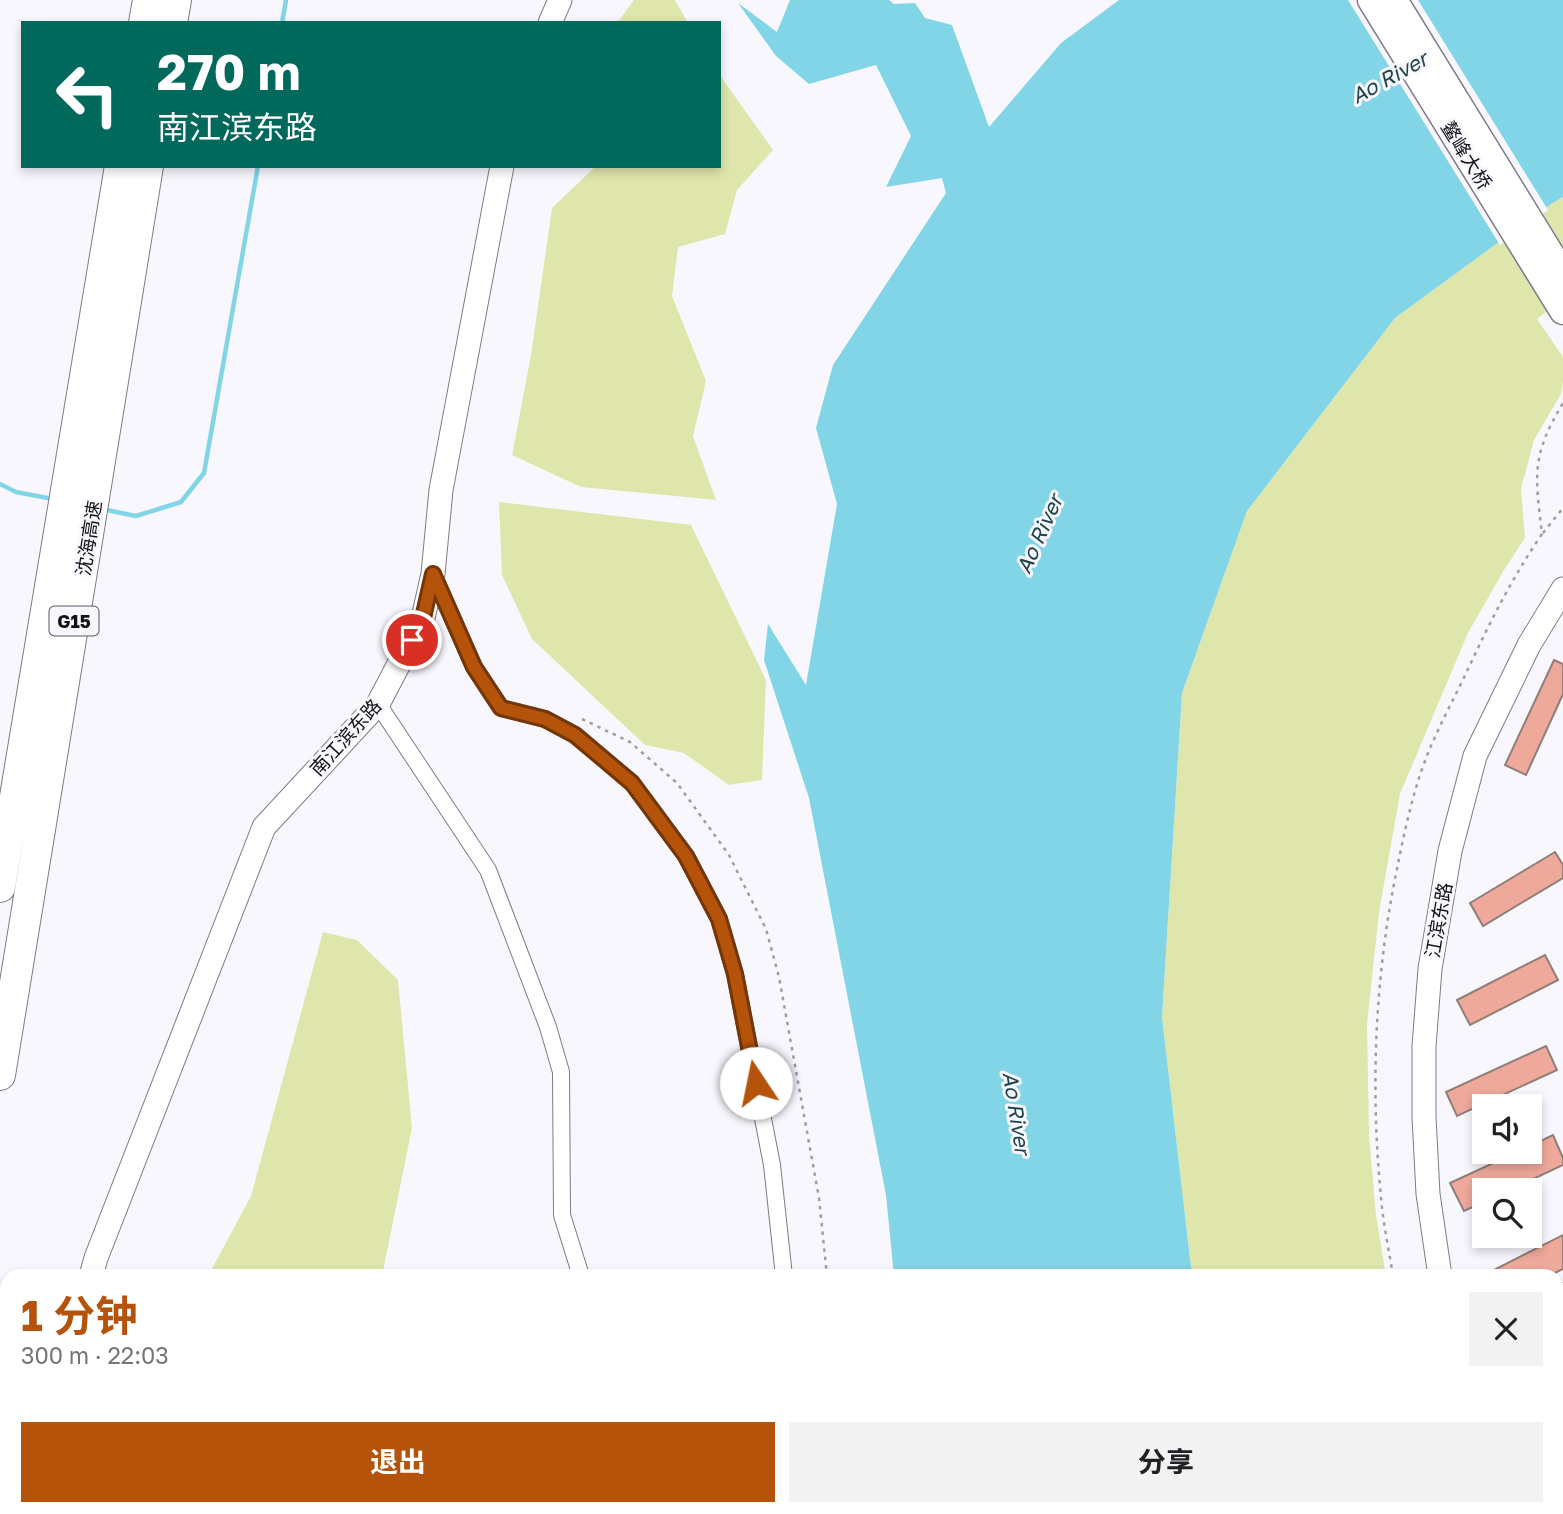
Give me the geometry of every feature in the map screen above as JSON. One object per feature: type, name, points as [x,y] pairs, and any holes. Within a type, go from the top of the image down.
[{"type":"highway","points":[[144,21],[148,0]]},
{"type":"highway","points":[[172,21],[176,0]]},
{"type":"highway","name":"沈海高速","points":[[0,887],[120,168]]},
{"type":"highway","name":"沈海高速","points":[[0,1075],[148,168]]},
{"type":"main road","points":[[551,21],[560,0]]},
{"type":"main road","name":"鳌峰大桥","points":[[1371,0],[1563,311]]},
{"type":"main road","name":"鳌峰大桥","points":[[1394,0],[1563,274]]},
{"type":"main road","name":"南江滨东路","points":[[93,1269],[264,827],[378,704],[423,618],[433,574],[441,490],[502,168]]},
{"type":"main road","name":"江滨东路","points":[[1439,1269],[1428,1194],[1424,1046],[1430,969],[1450,851],[1475,756],[1530,645],[1563,589]]},
{"type":"street","points":[[433,574],[474,667],[501,708],[545,719],[575,735],[632,783],[686,856],[719,919],[735,974],[772,1165],[783,1269]]},
{"type":"street","points":[[378,704],[488,870],[548,1027],[561,1072],[562,1215],[578,1269]]},
{"type":"path","points":[[1542,534],[1563,508]]},
{"type":"green space","points":[[634,0],[675,0],[687,21],[618,21]]},
{"type":"green space","points":[[721,77],[773,150],[737,190],[725,234],[678,247],[672,296],[706,381],[693,436],[716,500],[581,487],[512,455],[531,355],[552,208],[594,168],[721,168]]},
{"type":"green space","points":[[1563,197],[1563,299],[1537,319],[1563,357],[1561,394],[1534,440],[1521,489],[1525,538],[1468,633],[1400,794],[1379,912],[1367,1025],[1369,1135],[1376,1215],[1385,1269],[1191,1269],[1162,1017],[1182,693],[1247,511],[1395,318]]},
{"type":"green space","points":[[499,502],[691,525],[766,680],[762,780],[729,785],[684,753],[645,745],[532,639],[502,575]]},
{"type":"green space","points":[[323,932],[357,940],[398,980],[412,1128],[383,1269],[212,1269],[251,1196]]},
{"type":"water","name":"Ao River","points":[[790,0],[889,0],[894,4],[915,3],[925,18],[952,25],[989,127],[1061,43],[1119,0],[1563,0],[1563,197],[1395,318],[1247,511],[1182,693],[1162,1017],[1191,1269],[893,1269],[886,1195],[809,798],[764,660],[768,624],[806,685],[837,504],[816,428],[833,365],[946,193],[942,178],[886,187],[911,136],[876,65],[809,84],[776,56],[738,3],[777,32]]},
{"type":"pier","points":[[1348,0],[1418,0],[1548,210],[1500,245]]},
{"type":"building","points":[[1554,660],[1563,664],[1563,694],[1526,775],[1505,765]]},
{"type":"building","points":[[1555,852],[1563,865],[1563,878],[1483,926],[1470,903]]},
{"type":"building","points":[[1545,955],[1558,980],[1470,1025],[1457,1000]]},
{"type":"building","points":[[1546,1046],[1557,1070],[1505,1094],[1472,1094],[1472,1109],[1457,1116],[1446,1092]]},
{"type":"building","points":[[1553,1135],[1563,1158],[1563,1165],[1535,1178],[1472,1178],[1472,1207],[1464,1211],[1450,1183],[1491,1164],[1542,1164],[1542,1140]]},
{"type":"building","points":[[1563,1235],[1563,1269],[1496,1269],[1542,1248]]},
{"type":"waterway","points":[[282,21],[286,0]]},
{"type":"waterway","points":[[102,509],[136,516],[181,502],[204,473],[258,168]]},
{"type":"waterway","points":[[0,484],[16,492],[53,499]]},
{"type":"route","points":[[412,640],[423,618],[433,574],[474,667],[501,708],[545,719],[575,735],[632,783],[686,856],[719,919],[735,974],[756,1083]]}]
